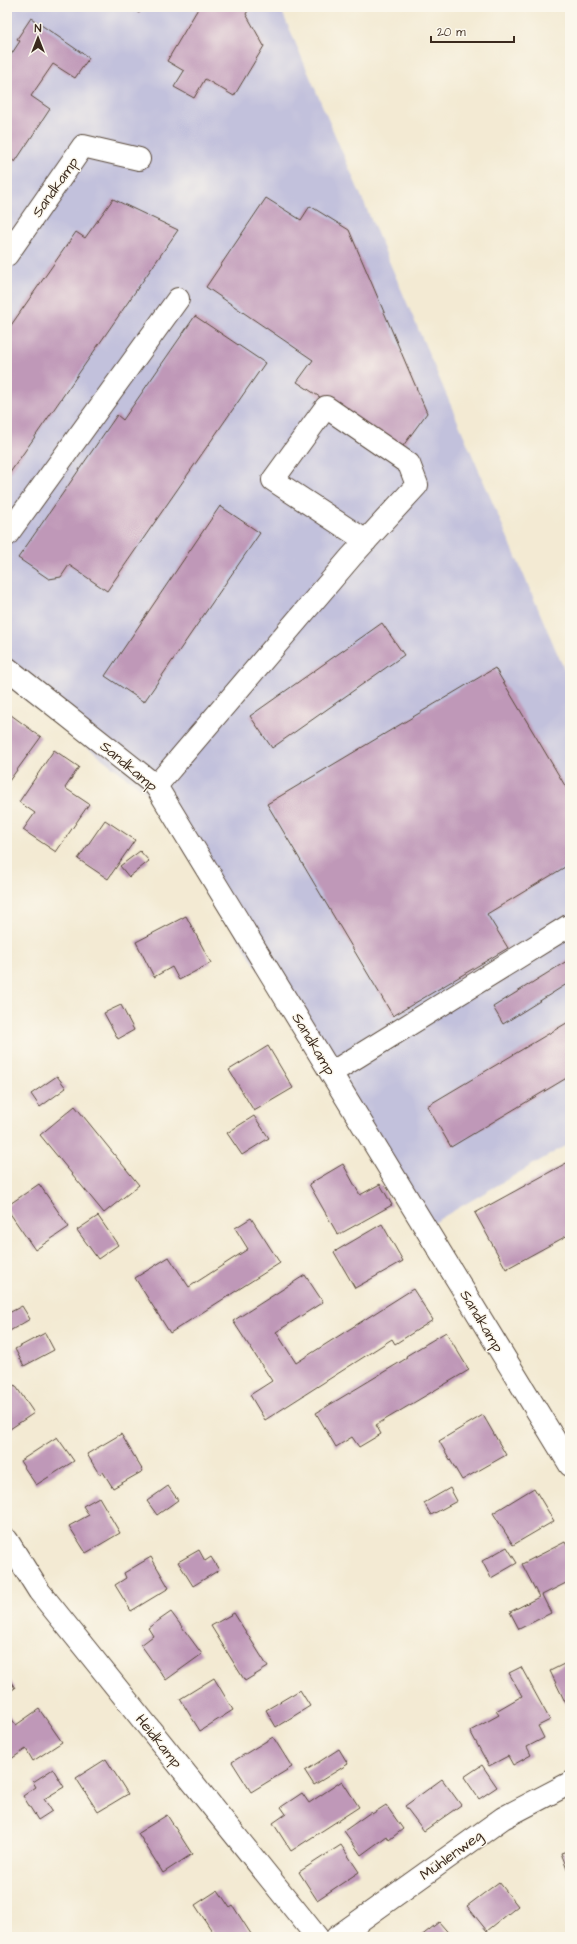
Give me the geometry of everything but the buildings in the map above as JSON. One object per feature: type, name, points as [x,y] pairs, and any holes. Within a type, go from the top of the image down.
[{"type":"street","name":"Sandkamp","points":[[7,255],[83,146],[139,159]]},
{"type":"street","points":[[7,535],[178,299]]},
{"type":"street","points":[[156,786],[366,541],[417,485],[409,464],[326,407],[273,480],[366,541]]},
{"type":"street","name":"Sandkamp","points":[[7,668],[156,786],[570,1465]]},
{"type":"street","points":[[331,1073],[570,925]]},
{"type":"street","name":"Heidkamp","points":[[7,1540],[40,1591],[317,1937]]},
{"type":"street","name":"Mühlenweg","points":[[337,1937],[503,1818],[570,1782]]},
{"type":"shaded area","points":[[7,7],[280,7],[570,683],[570,1143],[419,1231],[152,797],[7,685]]}]
